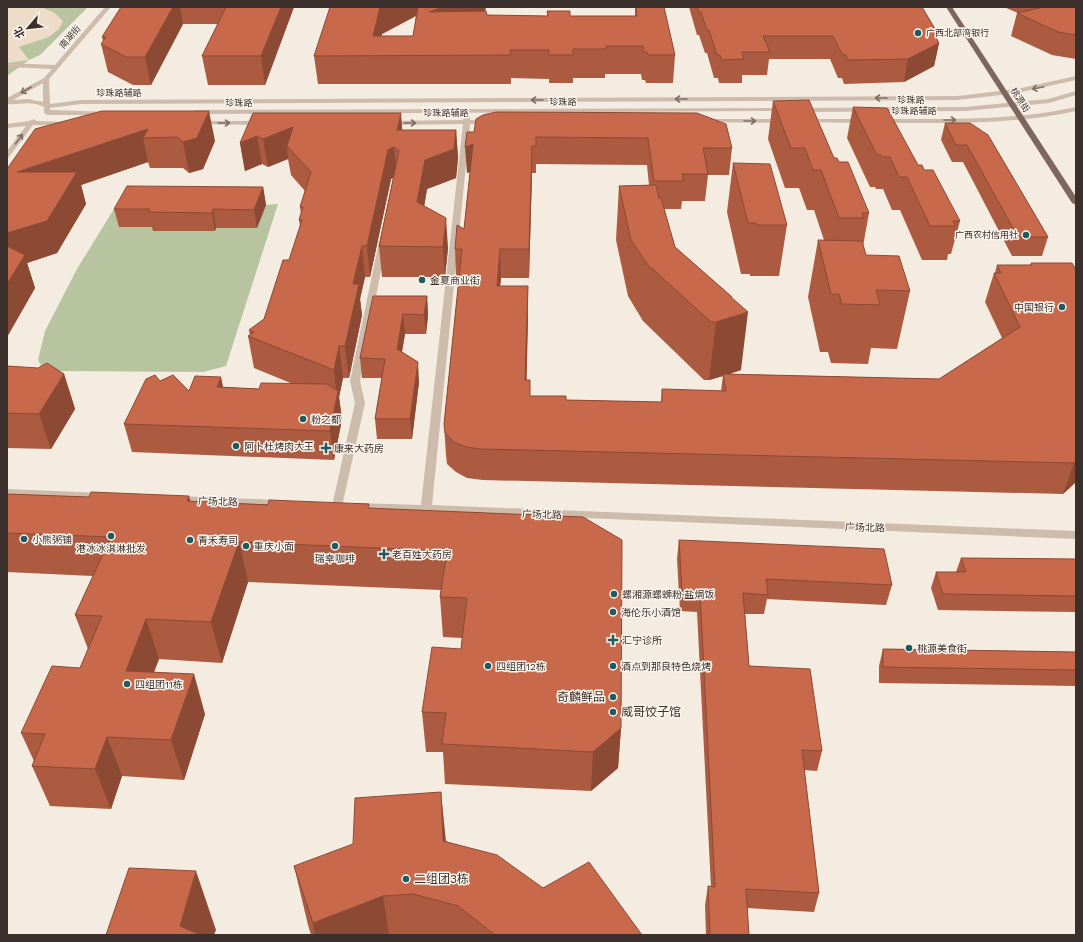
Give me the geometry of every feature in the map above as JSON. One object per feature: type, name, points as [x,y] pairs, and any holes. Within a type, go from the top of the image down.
[{"type":"main road","name":"桃源街","points":[[949,7],[1076,203]]},
{"type":"street","name":"南湖街","points":[[7,102],[46,79],[108,7]]},
{"type":"street","points":[[7,65],[57,67]]},
{"type":"street","name":"珍珠路辅路","points":[[48,109],[81,102],[958,98],[1005,94],[1039,88],[1076,78]]},
{"type":"street","points":[[7,156],[31,123],[42,118],[48,109],[46,79]]},
{"type":"street","name":"珍珠路","points":[[184,112],[965,109],[1049,100],[1076,93]]},
{"type":"street","points":[[700,99],[727,121]]},
{"type":"street","points":[[7,102],[30,100],[41,102],[48,109],[114,112]]},
{"type":"street","points":[[181,101],[240,112]]},
{"type":"street","name":"珍珠路辅路","points":[[796,121],[973,120],[1021,118],[1059,114],[1076,109]]},
{"type":"street","points":[[778,110],[827,121]]},
{"type":"street","points":[[426,509],[467,111]]},
{"type":"street","points":[[696,121],[789,121]]},
{"type":"street","name":"珍珠路辅路","points":[[381,123],[498,122]]},
{"type":"street","points":[[7,126],[31,123],[75,124]]},
{"type":"street","points":[[193,124],[271,123]]},
{"type":"street","name":"广场北路","points":[[384,234],[355,381],[360,403],[333,505],[1076,535]]},
{"type":"street","points":[[7,492],[112,497]]},
{"type":"street","name":"广场北路","points":[[167,499],[291,504]]},
{"type":"green space","points":[[7,7],[88,7],[40,55],[29,60],[7,76]]},
{"type":"green space","points":[[117,204],[154,227],[153,231],[215,231],[216,228],[257,228],[266,205],[278,204],[226,366],[203,372],[43,370],[38,360],[45,331],[77,269]]},
{"type":"shaded area","points":[[7,7],[41,7],[55,13],[63,21],[59,29],[49,37],[19,47],[29,60],[7,63],[7,38],[9,35],[7,33]]},
{"type":"building","points":[[121,7],[173,7],[145,57],[126,57],[101,44],[106,37],[102,37]]},
{"type":"building","points":[[226,7],[281,7],[261,56],[202,56]]},
{"type":"building","points":[[330,7],[380,7],[373,36],[413,36],[418,7],[443,7],[429,12],[486,11],[487,15],[548,16],[547,11],[570,11],[570,16],[637,16],[636,7],[664,7],[675,55],[648,55],[647,52],[644,52],[643,46],[606,46],[606,49],[573,49],[573,55],[549,55],[549,50],[510,50],[511,55],[314,56]]},
{"type":"building","points":[[697,7],[922,7],[938,34],[934,34],[939,43],[908,59],[848,60],[846,55],[842,54],[833,36],[763,36],[770,52],[742,52],[744,59],[722,60],[720,55],[717,55],[709,30],[707,30],[701,12],[699,12]]},
{"type":"building","points":[[1044,7],[1076,7],[1076,35],[1058,32],[1017,13]]},
{"type":"building","points":[[809,100],[834,158],[837,158],[839,162],[848,162],[869,213],[862,213],[864,218],[839,218],[821,170],[813,170],[805,148],[791,148],[773,101]]},
{"type":"building","points":[[853,107],[887,108],[918,165],[922,165],[924,170],[933,170],[960,221],[953,221],[955,226],[930,226],[907,177],[899,177],[890,157],[882,157],[881,155],[877,155]]},
{"type":"building","points":[[102,111],[209,111],[197,138],[183,142],[177,137],[143,138],[148,129],[17,172],[77,172],[47,221],[7,233],[7,169],[35,129]]},
{"type":"building","points":[[496,112],[697,113],[726,124],[732,148],[703,148],[708,174],[682,174],[684,181],[654,181],[648,138],[536,137],[536,146],[532,146],[529,249],[500,249],[497,286],[528,286],[525,380],[530,380],[530,396],[566,396],[566,400],[662,402],[662,389],[726,391],[723,374],[939,379],[1020,327],[994,273],[1001,273],[997,265],[1072,263],[1076,270],[1076,462],[482,449],[466,447],[454,442],[445,433],[444,424],[462,249],[455,249],[457,225],[464,229],[473,144],[465,147],[467,132],[474,132],[476,119],[483,115]]},
{"type":"building","points":[[253,113],[401,113],[397,130],[456,130],[454,149],[425,160],[417,202],[446,218],[443,247],[379,246],[399,151],[394,147],[388,150],[367,246],[362,246],[353,284],[359,284],[345,346],[339,346],[334,370],[248,336],[254,332],[249,330],[264,319],[283,260],[289,260],[302,220],[299,220],[303,207],[300,207],[311,172],[287,146],[293,127],[263,139],[257,136],[240,143]]},
{"type":"building","points":[[945,123],[970,123],[988,135],[1048,237],[1018,237],[967,145],[956,145]]},
{"type":"building","points":[[733,163],[770,164],[787,225],[757,225],[756,223],[748,223]]},
{"type":"building","points":[[656,185],[675,247],[748,312],[716,322],[711,322],[647,264],[631,240],[619,186]]},
{"type":"building","points":[[127,186],[263,187],[254,210],[213,209],[212,213],[148,212],[150,209],[114,209]]},
{"type":"building","points":[[818,240],[862,241],[866,255],[899,256],[910,291],[876,290],[880,305],[842,304],[839,294],[831,294]]},
{"type":"building","points":[[7,246],[25,255],[7,284]]},
{"type":"building","points":[[373,296],[427,296],[424,315],[403,314],[397,349],[418,362],[410,419],[375,419],[385,359],[360,358]]},
{"type":"building","points":[[47,363],[64,374],[39,414],[7,413],[7,366],[38,368]]},
{"type":"building","points":[[155,375],[160,381],[173,375],[189,391],[195,376],[221,377],[217,387],[259,389],[261,383],[327,384],[338,391],[330,431],[124,424],[146,379]]},
{"type":"building","points":[[91,492],[189,496],[187,501],[268,505],[269,500],[369,504],[368,508],[583,517],[622,540],[621,728],[593,752],[442,744],[446,713],[422,712],[432,647],[461,649],[467,598],[440,597],[447,551],[239,542],[211,622],[146,619],[126,671],[194,674],[171,740],[107,737],[95,769],[32,766],[45,734],[21,733],[52,666],[80,668],[102,616],[75,615],[111,537],[7,533],[7,494],[89,497]]},
{"type":"building","points":[[679,540],[884,549],[892,585],[766,579],[768,595],[743,593],[749,666],[810,669],[822,751],[802,750],[819,893],[746,889],[749,935],[710,935],[708,886],[715,887],[700,592],[682,591]]},
{"type":"building","points":[[961,558],[1076,559],[1076,596],[943,594],[936,572],[966,572]]},
{"type":"building","points":[[883,649],[1076,652],[1076,670],[883,667]]},
{"type":"building","points":[[441,792],[443,841],[497,855],[543,888],[589,862],[642,935],[495,935],[458,906],[413,894],[383,896],[313,923],[294,866],[353,844],[355,798]]},
{"type":"building","points":[[129,868],[196,871],[180,926],[200,935],[106,935]]},
{"type":"place","name":"广西北部湾银行","points":[[918,33]]},
{"type":"place","name":"广西农村信用社","points":[[1026,235]]},
{"type":"place","name":"金夏商业街","points":[[422,280]]},
{"type":"place","name":"中国银行","points":[[1062,307]]},
{"type":"place","name":"粉之都","points":[[303,419]]},
{"type":"place","name":"阿卜杜烤肉大王","points":[[236,446]]},
{"type":"place","name":"康来大药房","points":[[326,448]]},
{"type":"place","name":"港冰冰淇淋批发","points":[[111,536]]},
{"type":"place","name":"小熊粥铺","points":[[24,539]]},
{"type":"place","name":"青禾寿司","points":[[190,540]]},
{"type":"place","name":"重庆小面","points":[[246,546]]},
{"type":"place","name":"瑞幸咖啡","points":[[335,546]]},
{"type":"place","name":"老百姓大药房","points":[[384,554]]},
{"type":"place","name":"螺湘源螺蛳粉·盐焗饭","points":[[614,594]]},
{"type":"place","name":"海伦乐小酒馆","points":[[613,612]]},
{"type":"place","name":"汇宁诊所","points":[[613,640]]},
{"type":"place","name":"桃源美食街","points":[[909,648]]},
{"type":"place","name":"四组团12栋","points":[[488,666]]},
{"type":"place","name":"酒点到那良特色烧烤","points":[[613,666]]},
{"type":"place","name":"四组团11栋","points":[[127,684]]},
{"type":"place","name":"奇麟鲜品","points":[[613,697]]},
{"type":"place","name":"威哥饺子馆","points":[[613,712]]},
{"type":"place","name":"二组团3栋","points":[[406,879]]}]
